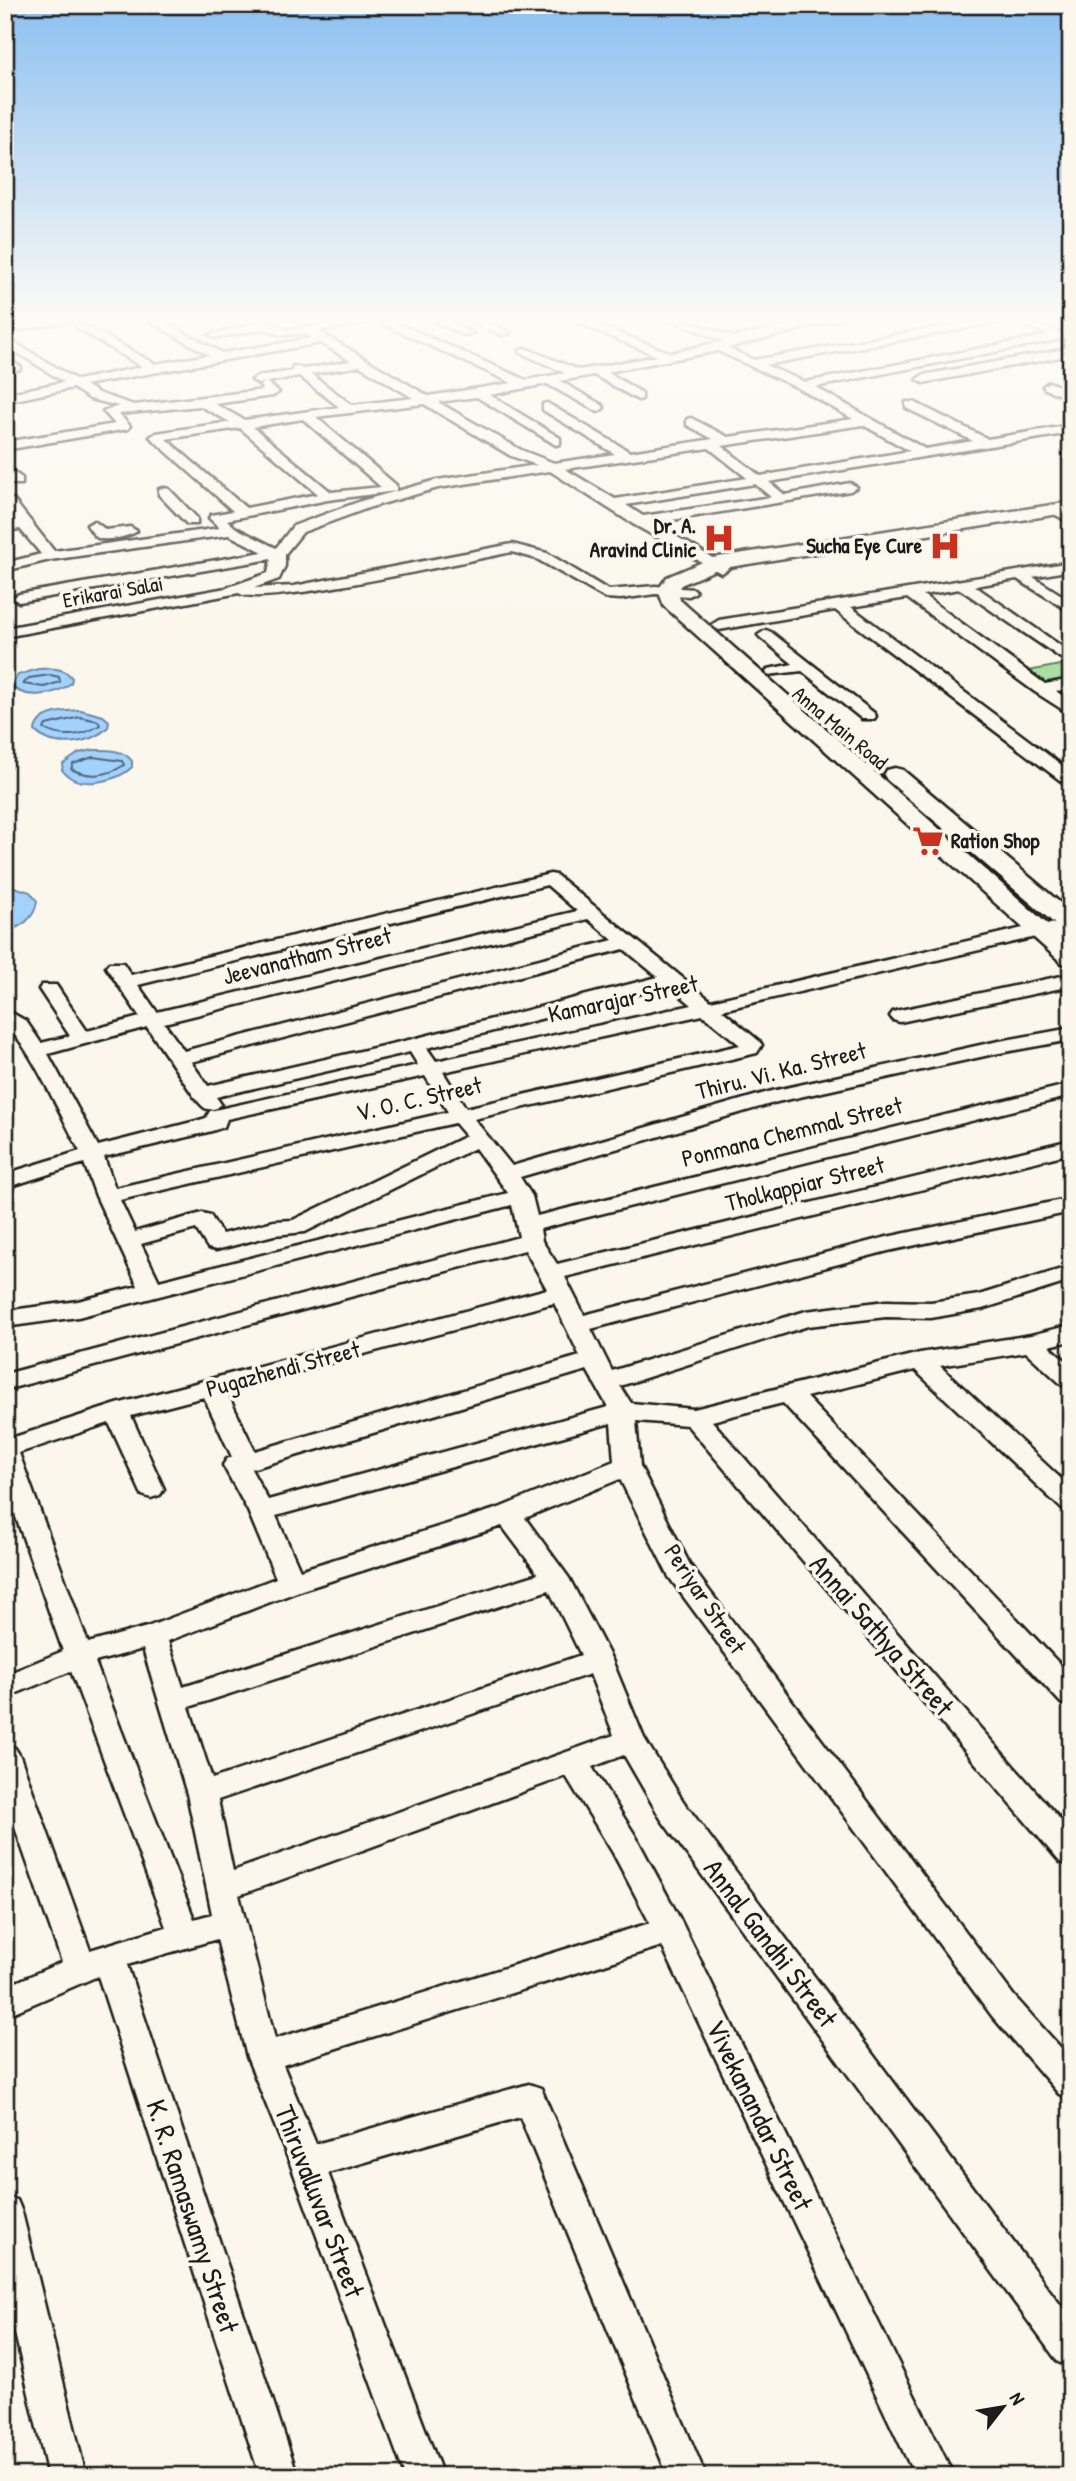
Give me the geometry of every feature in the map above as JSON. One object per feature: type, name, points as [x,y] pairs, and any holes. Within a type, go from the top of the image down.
[{"type":"main road","points":[[680,588],[717,566],[1066,512]]},
{"type":"main road","name":"Anna Main Road","points":[[1071,927],[690,600],[680,588],[671,602],[1071,958]]},
{"type":"street","points":[[5,446],[78,434]]},
{"type":"street","points":[[177,434],[156,437],[243,512]]},
{"type":"street","points":[[254,434],[328,496]]},
{"type":"street","points":[[328,434],[391,488]]},
{"type":"street","points":[[483,434],[516,453],[551,466],[638,521],[717,566]]},
{"type":"street","points":[[544,434],[556,441]]},
{"type":"street","points":[[591,434],[626,456]]},
{"type":"street","points":[[712,434],[727,442]]},
{"type":"street","points":[[94,525],[105,535],[216,518],[328,496],[437,484],[780,434]]},
{"type":"street","points":[[887,434],[921,452]]},
{"type":"street","points":[[968,434],[987,443]]},
{"type":"street","points":[[610,504],[1042,434]]},
{"type":"street","points":[[712,444],[782,499]]},
{"type":"street","points":[[5,470],[17,481]]},
{"type":"street","points":[[5,575],[29,612],[278,554],[299,529],[366,504],[437,484]]},
{"type":"street","points":[[638,521],[850,487]]},
{"type":"street","points":[[164,492],[192,521]]},
{"type":"street","points":[[8,502],[50,556]]},
{"type":"street","points":[[216,518],[231,531],[278,554]]},
{"type":"street","points":[[5,527],[23,524]]},
{"type":"street","points":[[5,567],[50,556],[231,531]]},
{"type":"street","points":[[250,586],[296,584],[517,544],[551,553],[608,588],[680,588]]},
{"type":"street","points":[[229,592],[282,592],[512,548],[530,551],[553,561],[604,594],[680,588]]},
{"type":"street","points":[[229,592],[274,576],[278,566],[278,554]]},
{"type":"street","points":[[719,625],[1071,566]]},
{"type":"street","points":[[1020,575],[1071,608]]},
{"type":"street","points":[[962,584],[1071,660]]},
{"type":"street","name":"Erikarai Salai","points":[[5,633],[29,612],[229,592]]},
{"type":"street","points":[[910,593],[1071,710]]},
{"type":"street","points":[[838,605],[1071,780]]},
{"type":"street","points":[[766,635],[868,716]]},
{"type":"street","points":[[774,672],[806,666]]},
{"type":"street","points":[[1041,689],[1071,684]]},
{"type":"street","points":[[218,1115],[177,1059],[154,1018],[122,974],[550,880],[706,1008]]},
{"type":"street","name":"Jeevanatham Street","points":[[36,1051],[154,1018],[591,913]]},
{"type":"street","name":"Kamarajar Street","points":[[5,1181],[92,1154],[204,1126],[216,1122],[218,1115],[422,1057],[706,1008],[1040,930],[1071,927]]},
{"type":"street","points":[[177,1059],[625,943]]},
{"type":"street","points":[[202,1094],[422,1057],[670,980]]},
{"type":"street","points":[[900,1016],[1071,980]]},
{"type":"street","points":[[49,989],[81,1037]]},
{"type":"street","name":"V. O. C. Street","points":[[107,1196],[750,1049],[752,1045],[706,1008]]},
{"type":"street","points":[[7,1019],[19,1025],[36,1051],[92,1154],[107,1196],[152,1291]]},
{"type":"street","name":"Thiru. Vi. Ka. Street","points":[[5,1319],[78,1309],[152,1291],[514,1185],[772,1097],[994,1048],[1071,1034]]},
{"type":"street","points":[[422,1057],[477,1139],[514,1185],[529,1233],[599,1371],[624,1411]]},
{"type":"street","name":"Ponmana Chemmal Street","points":[[5,1382],[529,1233],[1071,1090]]},
{"type":"street","points":[[127,1241],[202,1220],[216,1243],[274,1228],[297,1227],[477,1139]]},
{"type":"street","name":"Tholkappiar Street","points":[[556,1283],[1071,1146]]},
{"type":"street","points":[[576,1325],[887,1244],[1071,1205]]},
{"type":"street","points":[[292,1583],[261,1511],[236,1465],[806,1319],[886,1309],[931,1310],[982,1302],[1071,1273]]},
{"type":"street","name":"Pugazhendi Street","points":[[5,1449],[117,1412],[213,1389],[556,1283]]},
{"type":"street","points":[[261,1511],[624,1411],[694,1417],[919,1361],[1031,1343],[1071,1332]]},
{"type":"street","points":[[1031,1343],[1071,1379]]},
{"type":"street","points":[[919,1361],[1071,1503]]},
{"type":"street","points":[[213,1389],[247,1461]]},
{"type":"street","points":[[790,1395],[1071,1695]]},
{"type":"street","name":"Periyar Street","points":[[624,1411],[626,1466],[679,1570],[1003,2006],[1071,2083]]},
{"type":"street","points":[[117,1412],[151,1489]]},
{"type":"street","name":"Annai Sathya Street","points":[[694,1417],[1071,1853]]},
{"type":"street","points":[[5,1449],[79,1656],[185,1935]]},
{"type":"street","points":[[5,1686],[79,1656],[153,1636],[292,1583],[508,1515],[626,1466]]},
{"type":"street","name":"Annal Gandhi Street","points":[[508,1515],[556,1578],[598,1660],[631,1741],[672,1810],[1071,2348]]},
{"type":"street","points":[[176,1701],[556,1578]]},
{"type":"street","points":[[5,2002],[94,1964],[229,1922],[224,1887],[202,1794],[176,1701],[153,1636]]},
{"type":"street","points":[[202,1794],[598,1660]]},
{"type":"street","points":[[224,1887],[631,1741]]},
{"type":"street","name":"K. R. Ramaswamy Street","points":[[5,1756],[94,1964],[279,2476]]},
{"type":"street","name":"Vivekanandar Street","points":[[573,1762],[624,1844],[670,1930],[935,2476]]},
{"type":"street","name":"Thiruvalluvar Street","points":[[229,1922],[262,2057],[307,2163],[424,2476]]},
{"type":"street","points":[[262,2057],[670,1930]]},
{"type":"street","points":[[307,2163],[528,2099],[687,2476]]},
{"type":"street","points":[[5,2212],[67,2476]]},
{"type":"green space","points":[[1071,663],[1071,698],[1067,699],[1028,671]]},
{"type":"water","points":[[38,669],[61,670],[69,674],[71,683],[58,691],[32,695],[11,685],[18,675]]},
{"type":"water","points":[[81,710],[103,716],[109,721],[108,727],[83,741],[72,743],[52,741],[35,731],[46,716]]},
{"type":"water","points":[[93,750],[124,754],[132,761],[132,767],[116,777],[97,782],[77,780],[62,770],[63,764],[79,753]]},
{"type":"water","points":[[5,884],[30,892],[37,901],[33,913],[26,921],[5,932]]},
{"type":"place","name":"Dr. A. Aravind Clinic","points":[[719,538]]},
{"type":"place","name":"Sucha Eye Cure","points":[[945,546]]},
{"type":"place","name":"Ration Shop","points":[[928,841]]}]
